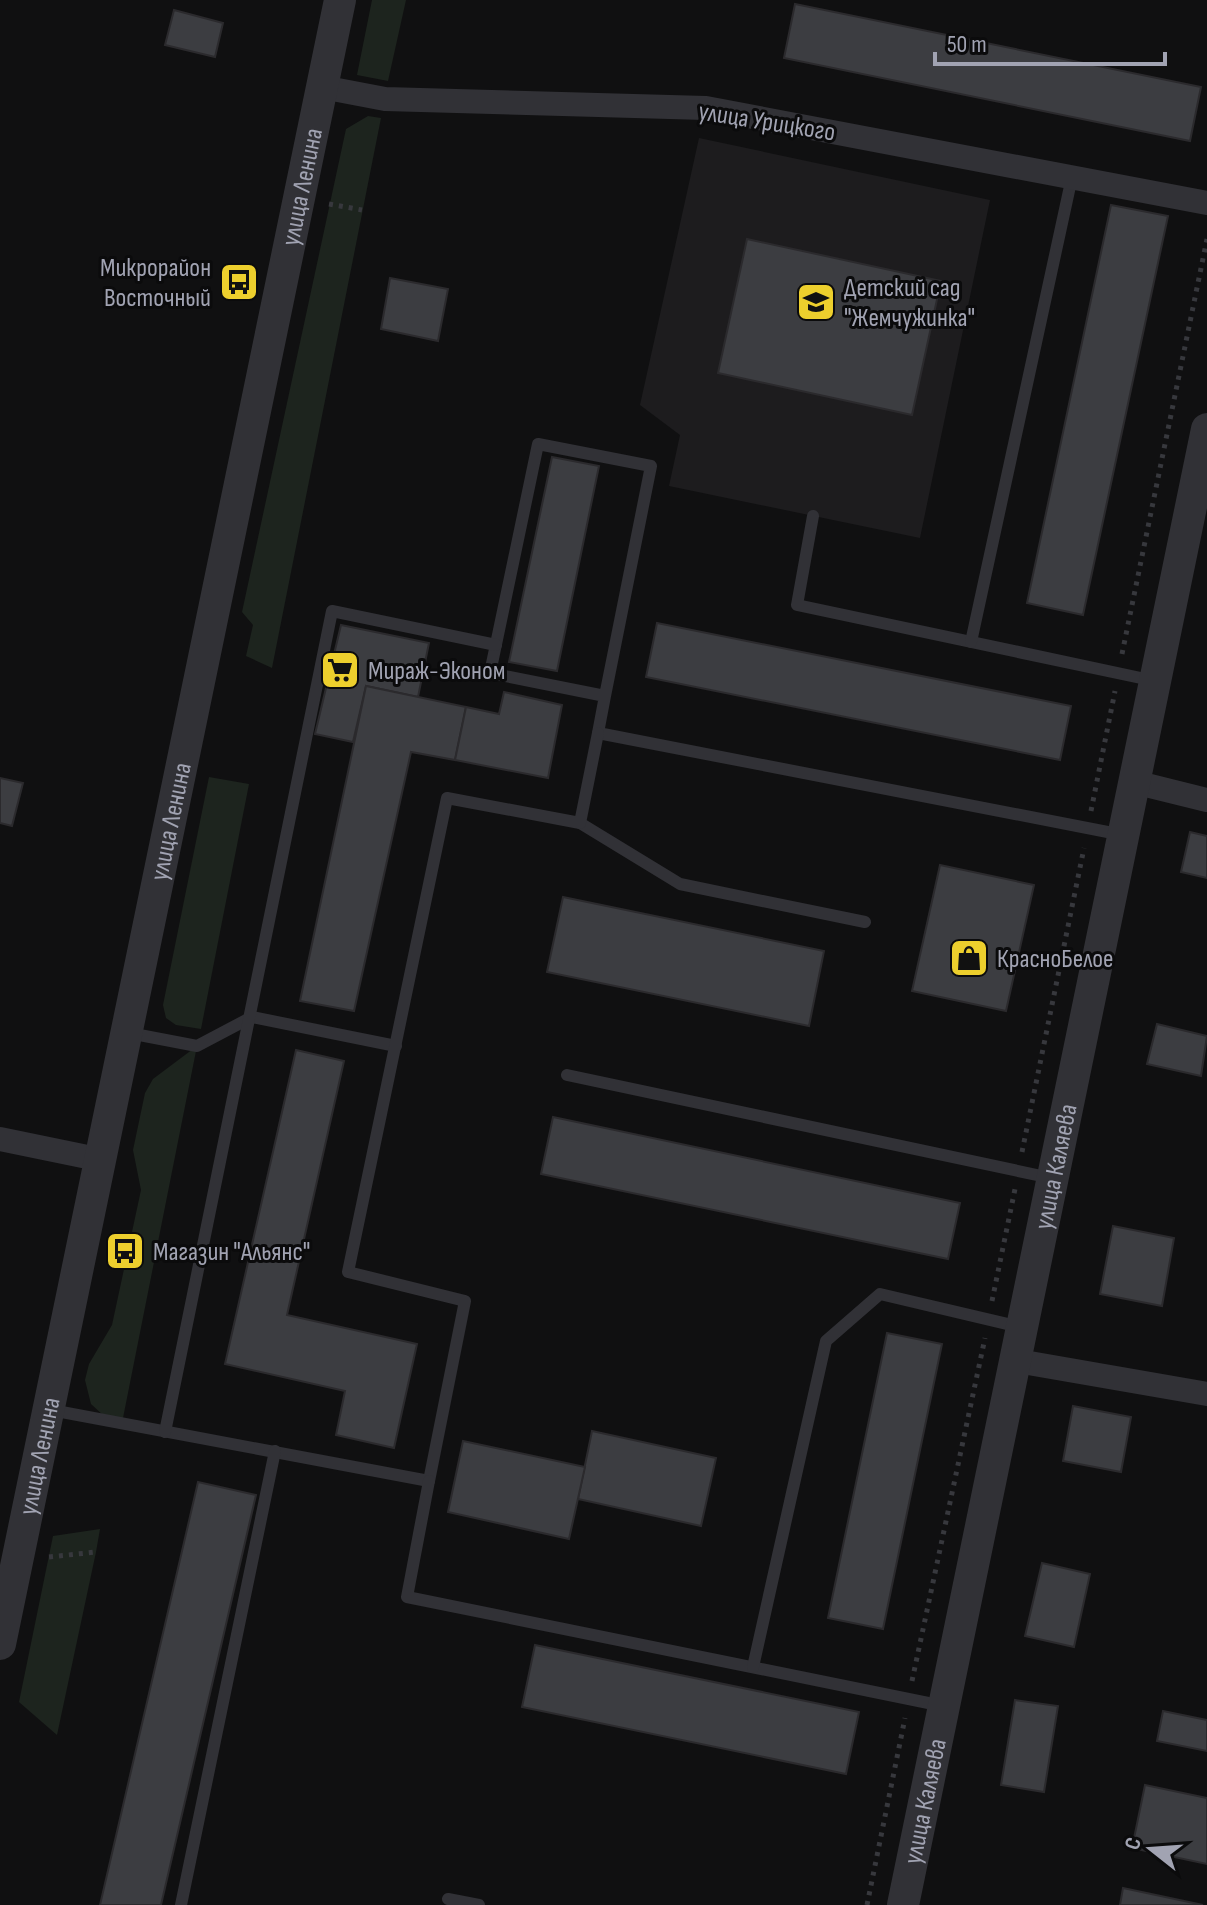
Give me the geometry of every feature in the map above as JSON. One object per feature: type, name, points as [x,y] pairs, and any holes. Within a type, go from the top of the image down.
[{"type":"street","name":"улица Ленина","points":[[0,1644],[129,1033],[340,0]]},
{"type":"street","name":"улица Урицкого","points":[[322,87],[385,99],[706,108],[1207,203]]},
{"type":"street","name":"улица Каляева","points":[[903,1905],[1012,1360],[1207,429]]},
{"type":"street","points":[[1134,782],[1207,800]]},
{"type":"street","points":[[0,1139],[102,1160]]},
{"type":"street","points":[[1012,1360],[1207,1394]]},
{"type":"lane","points":[[971,642],[1072,177]]},
{"type":"lane","points":[[580,823],[651,466],[538,444],[490,673],[605,696]]},
{"type":"lane","points":[[813,516],[797,605],[1155,681]]},
{"type":"lane","points":[[165,1432],[252,1017],[332,611],[496,645]]},
{"type":"lane","points":[[598,733],[1123,835]]},
{"type":"lane","points":[[865,922],[680,884],[580,823],[447,798],[348,1272],[465,1301],[407,1597],[943,1706]]},
{"type":"lane","points":[[129,1033],[197,1046],[252,1017],[396,1046]]},
{"type":"lane","points":[[567,1075],[1051,1178]]},
{"type":"lane","points":[[753,1667],[826,1341],[880,1294],[1020,1327]]},
{"type":"lane","points":[[49,1410],[429,1481]]},
{"type":"lane","points":[[181,1905],[275,1451]]},
{"type":"lane","points":[[448,1899],[479,1905]]},
{"type":"path","points":[[328,204],[362,210]]},
{"type":"path","points":[[867,1905],[1207,239]]},
{"type":"shaded area","points":[[372,0],[406,0],[388,81],[357,75]]},
{"type":"shaded area","points":[[368,116],[381,118],[272,668],[246,656],[253,625],[242,612],[346,129]]},
{"type":"shaded area","name":"Детский сад \"Жемчужинка\"","points":[[699,138],[990,200],[920,538],[669,486],[680,435],[640,405]]},
{"type":"shaded area","points":[[209,777],[249,784],[201,1029],[176,1025],[166,1018],[163,1005]]},
{"type":"shaded area","points":[[197,1046],[122,1423],[103,1415],[91,1404],[85,1380],[89,1364],[112,1325],[141,1190],[133,1150],[145,1093],[153,1079]]},
{"type":"shaded area","points":[[100,1529],[57,1735],[19,1702],[53,1536]]},
{"type":"building","points":[[795,4],[1201,87],[1190,141],[784,58]]},
{"type":"building","points":[[174,10],[223,23],[215,57],[165,45]]},
{"type":"building","points":[[1111,205],[1168,216],[1083,615],[1027,603]]},
{"type":"building","points":[[747,239],[941,281],[912,415],[718,373]]},
{"type":"building","points":[[390,278],[448,289],[438,341],[381,329]]},
{"type":"building","points":[[552,457],[599,466],[557,671],[509,662]]},
{"type":"building","points":[[657,623],[1071,706],[1060,760],[646,677]]},
{"type":"building","points":[[341,625],[429,643],[418,697],[366,686],[353,742],[315,734]]},
{"type":"building","points":[[366,686],[466,707],[455,760],[411,752],[354,1011],[300,1001]]},
{"type":"building","points":[[504,692],[562,705],[548,778],[455,760],[466,707],[499,714]]},
{"type":"building","points":[[0,778],[23,783],[12,826],[0,823]]},
{"type":"building","points":[[1190,832],[1207,836],[1207,878],[1181,872]]},
{"type":"building","points":[[940,865],[1034,885],[1006,1011],[912,991]]},
{"type":"building","points":[[563,897],[824,951],[809,1026],[547,972]]},
{"type":"building","points":[[1157,1024],[1207,1036],[1201,1076],[1147,1064]]},
{"type":"building","points":[[296,1050],[344,1061],[287,1315],[417,1344],[394,1448],[336,1435],[345,1391],[225,1364]]},
{"type":"building","points":[[553,1117],[960,1203],[948,1259],[541,1174]]},
{"type":"building","points":[[1113,1226],[1174,1238],[1162,1306],[1100,1294]]},
{"type":"building","points":[[887,1333],[942,1344],[883,1629],[828,1618]]},
{"type":"building","points":[[1073,1406],[1131,1417],[1121,1472],[1063,1461]]},
{"type":"building","points":[[592,1431],[716,1458],[701,1526],[578,1499]]},
{"type":"building","points":[[463,1441],[585,1467],[569,1539],[448,1512]]},
{"type":"building","points":[[198,1482],[256,1495],[161,1905],[100,1905]]},
{"type":"building","points":[[1042,1563],[1090,1574],[1074,1647],[1025,1636]]},
{"type":"building","points":[[535,1645],[859,1712],[846,1774],[522,1707]]},
{"type":"building","points":[[1015,1700],[1058,1706],[1044,1792],[1001,1785]]},
{"type":"building","points":[[1163,1711],[1207,1720],[1207,1751],[1157,1741]]},
{"type":"building","points":[[1145,1785],[1207,1798],[1207,1864],[1132,1848]]},
{"type":"building","points":[[1123,1888],[1203,1905],[1120,1905]]},
{"type":"place","name":"Микрорайон Восточный","points":[[239,282]]},
{"type":"place","name":"Детский сад \"Жемчужинка\"","points":[[816,302]]},
{"type":"place","name":"Мираж-Эконом","points":[[340,670]]},
{"type":"place","name":"КрасноБелое","points":[[969,958]]},
{"type":"place","name":"Магазин \"Альянс\"","points":[[125,1251]]}]
